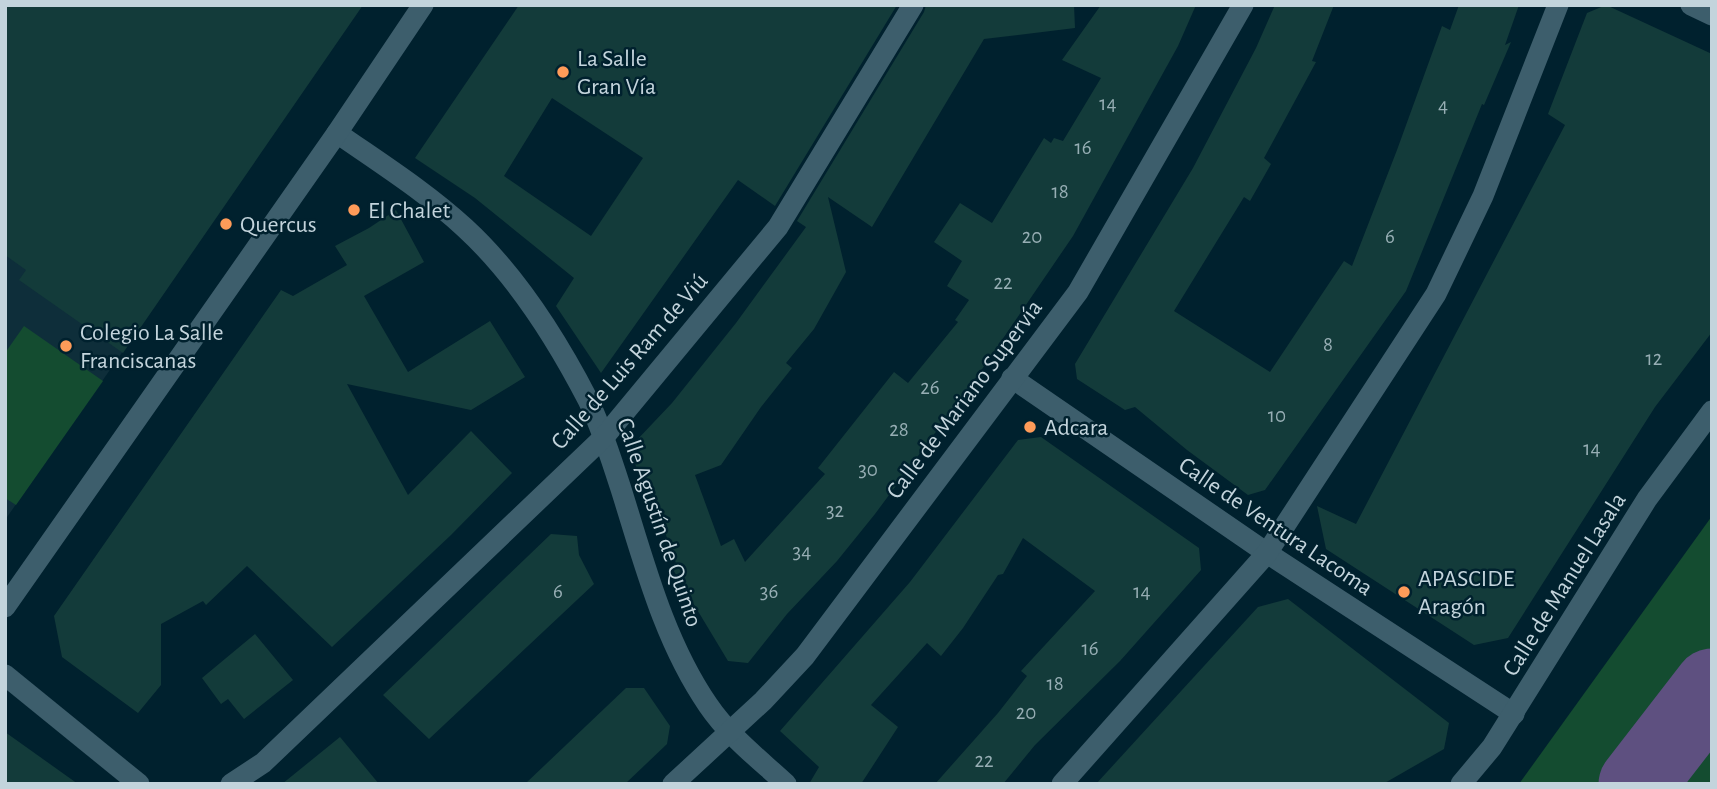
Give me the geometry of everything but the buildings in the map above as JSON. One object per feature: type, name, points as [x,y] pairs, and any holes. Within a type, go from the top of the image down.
[{"type":"street","points":[[5,607],[337,133],[423,5]]},
{"type":"street","name":"Calle de Luis Ram de Viú","points":[[231,784],[263,763],[604,437],[778,227],[913,5]]},
{"type":"street","name":"Calle de Mariano Supervía","points":[[673,784],[763,701],[805,656],[1078,292],[1243,5]]},
{"type":"street","points":[[1062,784],[1267,553],[1436,294],[1483,196],[1558,5]]},
{"type":"street","points":[[1691,5],[1712,15]]},
{"type":"street","name":"Calle Agustín de Quinto","points":[[337,133],[446,211],[490,254],[551,334],[588,401],[604,437],[653,588],[692,680],[729,732],[786,784]]},
{"type":"street","name":"Calle de Ventura Lacoma","points":[[1012,378],[1267,553],[1514,714]]},
{"type":"street","name":"Calle de Manuel Lasala","points":[[1461,784],[1475,769],[1514,714],[1647,499],[1712,411]]},
{"type":"street","points":[[5,675],[139,784]]},
{"type":"shaded area","name":"Colegio La Salle Franciscanas","points":[[5,187],[142,324],[5,520]]},
{"type":"green space","points":[[24,326],[103,381],[16,505],[5,498],[5,353]]},
{"type":"green space","points":[[1712,516],[1712,784],[1519,784]]},
{"type":"waterway","points":[[1637,784],[1712,687]]},
{"type":"place","name":"La Salle Gran Vía","points":[[563,72]]},
{"type":"place","name":"El Chalet","points":[[354,210]]},
{"type":"place","name":"Quercus","points":[[226,224]]},
{"type":"place","name":"Colegio La Salle Franciscanas","points":[[66,346]]},
{"type":"place","name":"Adcara","points":[[1030,427]]},
{"type":"place","name":"APASCIDE Aragón","points":[[1404,592]]}]
